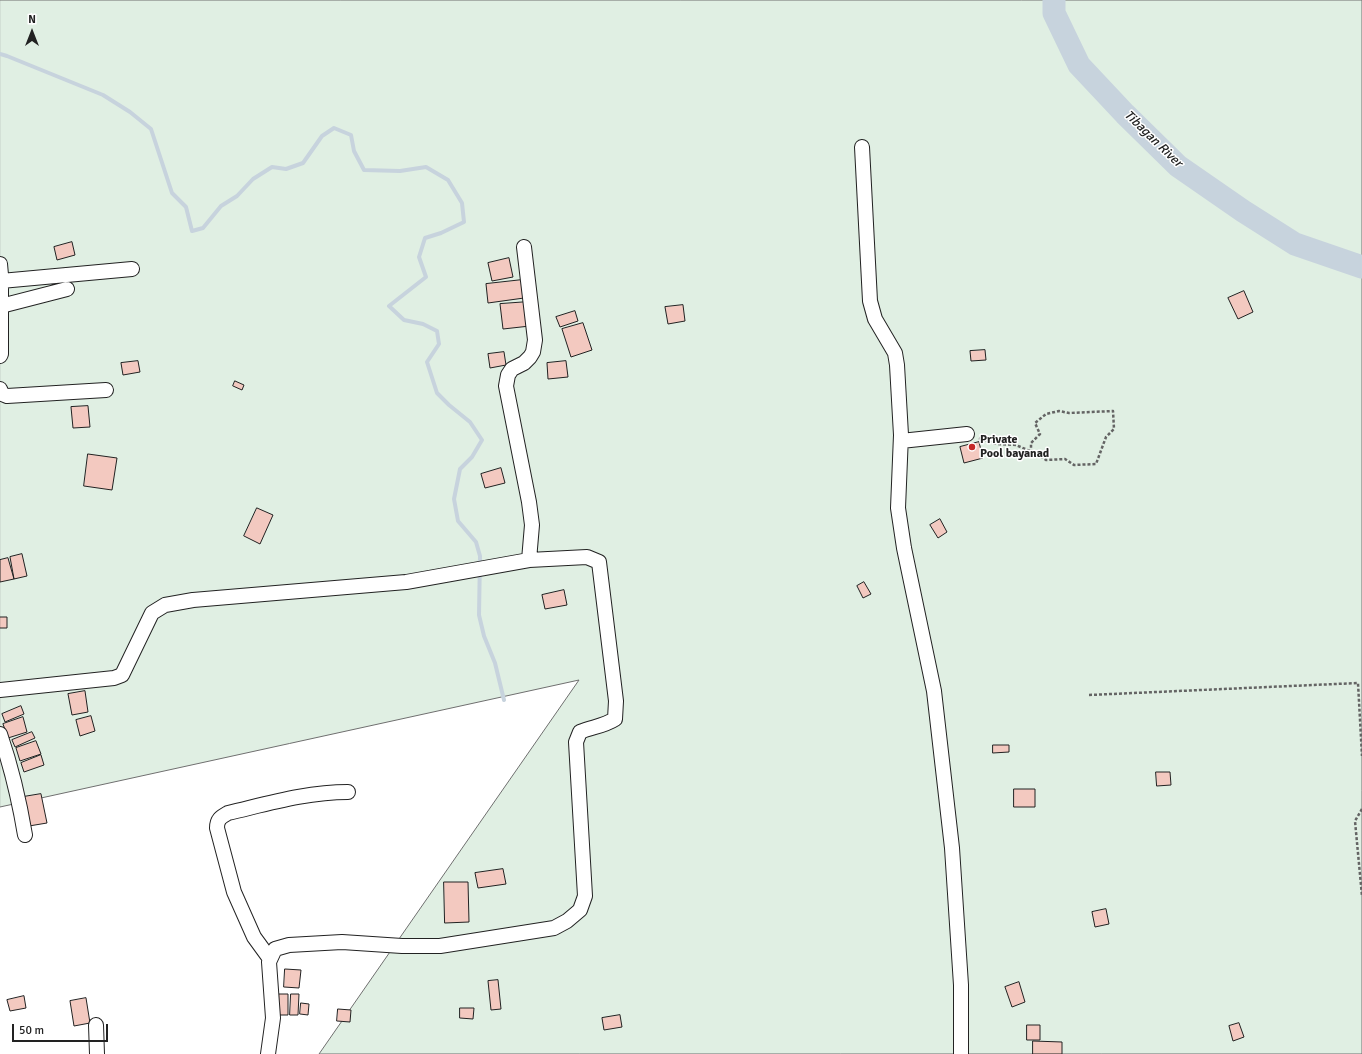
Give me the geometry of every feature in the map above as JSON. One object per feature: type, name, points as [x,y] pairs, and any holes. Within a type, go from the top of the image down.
[{"type":"street","points":[[862,147],[870,301],[874,318],[895,353],[897,365],[901,441],[898,508],[904,548],[934,691],[952,848],[961,985],[961,1054]]},
{"type":"street","points":[[524,247],[535,340],[533,352],[524,363],[512,369],[508,375],[506,386],[529,502],[532,525],[529,560]]},
{"type":"street","points":[[0,264],[2,282],[2,354],[0,356]]},
{"type":"street","points":[[2,282],[132,269]]},
{"type":"street","points":[[1,306],[67,289]]},
{"type":"street","points":[[0,389],[2,394],[7,396],[106,390]]},
{"type":"street","points":[[901,441],[967,434]]},
{"type":"street","points":[[0,690],[114,678],[122,675],[152,613],[165,605],[192,600],[406,582],[529,560],[586,556],[599,562],[617,711],[615,719],[605,725],[580,732],[576,742],[585,896],[580,910],[567,921],[554,928],[440,946],[402,946],[342,942],[289,945],[275,949],[269,962],[273,1018],[268,1054]]},
{"type":"street","points":[[0,734],[19,796],[25,835]]},
{"type":"street","points":[[270,959],[254,937],[234,892],[218,828],[218,822],[221,817],[228,813],[304,795],[348,792]]},
{"type":"street","points":[[96,1026],[97,1054]]},
{"type":"path","points":[[967,434],[997,444],[1016,445],[1031,452],[1039,455],[1046,460],[1065,459],[1074,465],[1096,464],[1106,437],[1114,429],[1113,411],[1068,413],[1059,411],[1046,414],[1035,422],[1040,434],[1032,442],[1031,452]]},
{"type":"path","points":[[1089,695],[1358,683],[1362,756]]},
{"type":"path","points":[[1362,809],[1355,821],[1362,896]]},
{"type":"green space","points":[[0,0],[1362,0],[1362,1054],[319,1054],[579,680],[0,807]]},
{"type":"building","points":[[72,242],[75,255],[57,260],[54,247]]},
{"type":"building","points":[[509,258],[513,277],[492,281],[488,263]]},
{"type":"building","points":[[522,280],[524,298],[488,303],[486,284]]},
{"type":"building","points":[[1244,291],[1253,312],[1238,319],[1228,298]]},
{"type":"building","points":[[528,302],[530,326],[503,329],[500,304]]},
{"type":"building","points":[[683,305],[685,321],[668,324],[665,307]]},
{"type":"building","points":[[575,311],[578,321],[560,327],[556,317]]},
{"type":"building","points":[[583,323],[592,350],[571,357],[562,329]]},
{"type":"building","points":[[985,350],[986,360],[971,361],[970,351]]},
{"type":"building","points":[[504,352],[506,365],[490,368],[488,354]]},
{"type":"building","points":[[138,361],[140,372],[123,375],[121,363]]},
{"type":"building","points":[[566,361],[568,377],[548,379],[547,363]]},
{"type":"building","points":[[235,381],[244,385],[242,390],[233,386]]},
{"type":"building","points":[[88,406],[90,427],[73,428],[71,407]]},
{"type":"building","points":[[979,442],[983,458],[964,463],[960,447]]},
{"type":"building","points":[[88,454],[117,458],[112,490],[84,486]]},
{"type":"building","points":[[501,468],[505,483],[485,488],[481,474]]},
{"type":"building","points":[[257,508],[273,515],[260,544],[244,536]]},
{"type":"building","points":[[940,519],[947,532],[938,538],[930,525]]},
{"type":"building","points":[[22,554],[27,576],[14,579],[10,557]]},
{"type":"building","points":[[8,558],[14,579],[0,582],[0,560]]},
{"type":"building","points":[[864,582],[871,594],[863,598],[857,586]]},
{"type":"building","points":[[564,590],[567,605],[545,609],[542,595]]},
{"type":"building","points":[[0,617],[7,617],[7,628],[0,628]]},
{"type":"building","points":[[85,691],[88,712],[72,715],[68,694]]},
{"type":"building","points":[[21,706],[24,714],[5,722],[2,714]]},
{"type":"building","points":[[91,716],[95,731],[80,736],[76,720]]},
{"type":"building","points":[[23,717],[27,732],[8,738],[3,724]]},
{"type":"building","points":[[32,732],[35,738],[15,747],[12,740]]},
{"type":"building","points":[[36,741],[41,754],[20,761],[16,748]]},
{"type":"building","points":[[993,745],[1009,745],[1009,752],[993,753]]},
{"type":"building","points":[[41,755],[44,765],[24,772],[21,763]]},
{"type":"building","points":[[1156,772],[1170,772],[1171,785],[1157,786]]},
{"type":"building","points":[[1014,789],[1035,789],[1035,807],[1014,807]]},
{"type":"building","points":[[41,794],[47,823],[29,826],[23,797]]},
{"type":"building","points":[[503,869],[506,884],[478,888],[475,873]]},
{"type":"building","points":[[444,882],[468,882],[469,922],[445,923]]},
{"type":"building","points":[[1106,909],[1109,924],[1095,927],[1092,912]]},
{"type":"building","points":[[285,969],[301,970],[299,988],[284,987]]},
{"type":"building","points":[[498,980],[501,1009],[491,1010],[488,981]]},
{"type":"building","points":[[1019,982],[1025,1002],[1012,1007],[1005,987]]},
{"type":"building","points":[[279,994],[288,994],[288,1015],[279,1015]]},
{"type":"building","points":[[291,994],[299,994],[298,1015],[290,1015]]},
{"type":"building","points":[[24,996],[26,1008],[10,1011],[7,1000]]},
{"type":"building","points":[[86,998],[90,1023],[74,1026],[70,1001]]},
{"type":"building","points":[[301,1003],[309,1004],[308,1015],[300,1014]]},
{"type":"building","points":[[460,1008],[474,1008],[473,1019],[460,1018]]},
{"type":"building","points":[[338,1009],[351,1010],[350,1022],[337,1021]]},
{"type":"building","points":[[620,1015],[622,1027],[604,1030],[602,1018]]},
{"type":"building","points":[[1239,1023],[1244,1037],[1233,1041],[1229,1026]]},
{"type":"building","points":[[1027,1025],[1040,1025],[1040,1040],[1027,1040]]},
{"type":"building","points":[[1033,1041],[1062,1042],[1062,1054],[1033,1054]]},
{"type":"waterway","name":"Tibagan River","points":[[1054,0],[1054,13],[1079,65],[1125,114],[1178,166],[1243,211],[1295,244],[1362,267]]},
{"type":"waterway","points":[[0,54],[103,95],[130,112],[151,129],[172,193],[186,207],[192,231],[203,228],[221,206],[237,196],[253,179],[272,167],[286,169],[303,163],[322,136],[334,128],[351,135],[354,151],[364,170],[400,171],[426,167],[448,180],[462,203],[464,222],[441,233],[425,238],[419,257],[426,277],[389,306],[404,320],[423,324],[437,331],[439,344],[427,362],[437,393],[470,422],[482,440],[472,457],[460,469],[454,499],[458,521],[476,542],[480,556],[479,615],[484,636],[495,663],[504,700]]},
{"type":"place","name":"Private Pool bayanad","points":[[972,447]]}]
